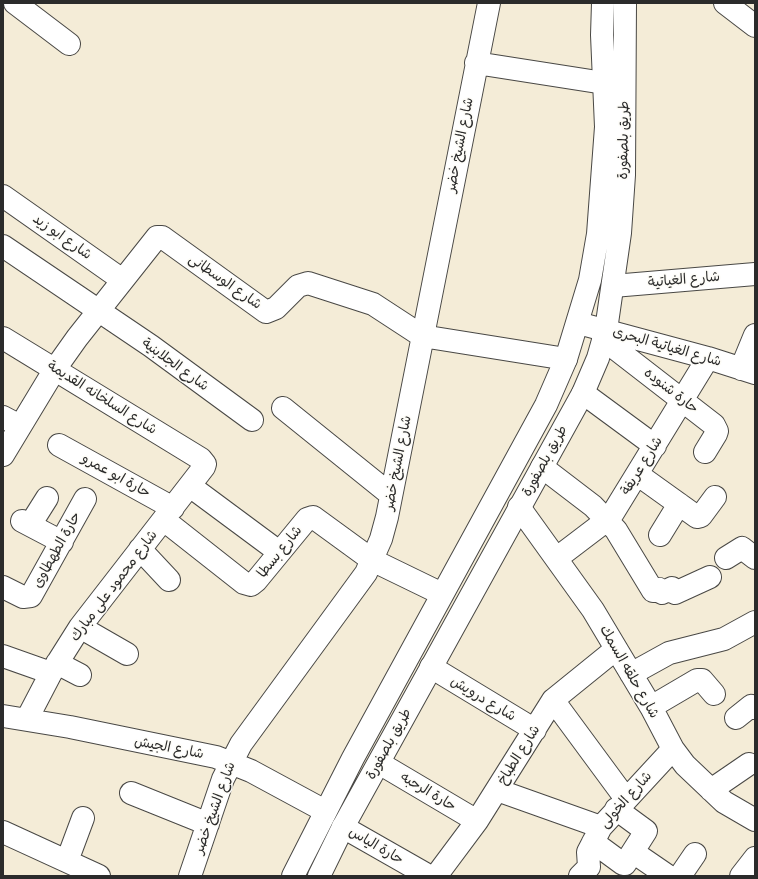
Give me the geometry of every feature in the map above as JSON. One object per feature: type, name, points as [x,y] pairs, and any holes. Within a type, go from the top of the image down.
[{"type":"street","points":[[14,3],[69,44]]},
{"type":"street","name":"شارع الشيخ خضر","points":[[190,876],[230,763],[241,744],[366,573],[381,539],[489,3]]},
{"type":"street","name":"طريق بلصفورة","points":[[293,876],[325,811],[546,405],[566,359],[590,280],[598,234],[606,127],[603,3]]},
{"type":"street","name":"طريق بلصفورة","points":[[319,876],[343,827],[591,376],[604,335],[613,286],[620,233],[624,175],[625,3]]},
{"type":"street","points":[[725,3],[754,23]]},
{"type":"street","points":[[476,64],[604,83]]},
{"type":"street","name":"شارع ابو زيد","points":[[3,196],[121,279]]},
{"type":"street","name":"شارع الوسطانى","points":[[3,455],[12,421],[55,369],[121,279],[154,238],[159,236],[266,312],[276,308],[298,286],[308,283],[374,304],[422,336],[566,359]]},
{"type":"street","name":"شارع الجلابنية","points":[[3,246],[99,310],[252,420]]},
{"type":"street","name":"شارع الغياتية","points":[[613,286],[755,274]]},
{"type":"street","name":"شارع الغياتية البحرى","points":[[578,323],[604,335],[708,358],[748,371]]},
{"type":"street","name":"حارة شنوده","points":[[604,335],[716,427],[716,434],[705,452]]},
{"type":"street","points":[[748,371],[755,335]]},
{"type":"street","name":"شارع السلخانه القديمة","points":[[3,338],[201,459]]},
{"type":"street","name":"شارع عريفة","points":[[557,558],[608,520],[708,358]]},
{"type":"street","points":[[583,393],[655,446]]},
{"type":"street","points":[[283,408],[391,495]]},
{"type":"street","name":"حارة ابو عمرو","points":[[59,445],[169,514]]},
{"type":"street","name":"شارع محمود على مبارك","points":[[27,719],[54,668],[80,627],[204,467],[205,464],[201,459]]},
{"type":"street","points":[[542,467],[593,506],[608,520],[624,540],[653,591],[659,589],[662,593],[672,588],[675,593],[710,577]]},
{"type":"street","points":[[636,474],[698,517],[714,497]]},
{"type":"street","points":[[190,486],[279,552]]},
{"type":"street","points":[[47,498],[26,523],[62,542]]},
{"type":"street","name":"حارة الطهطاوى","points":[[3,588],[24,597],[31,596],[85,499]]},
{"type":"street","points":[[660,535],[679,504]]},
{"type":"street","name":"شارع حلقه السمك","points":[[519,507],[593,610],[651,707],[673,749],[685,765],[724,802],[755,820]]},
{"type":"street","name":"شارع بسطا","points":[[169,514],[247,584],[256,581],[307,519],[313,517],[372,560],[442,594]]},
{"type":"street","points":[[726,558],[742,548],[755,558]]},
{"type":"street","points":[[140,550],[169,580]]},
{"type":"street","points":[[631,674],[669,653],[724,639],[755,622]]},
{"type":"street","points":[[80,627],[127,654]]},
{"type":"street","name":"شارع الطباخ","points":[[436,876],[497,790],[553,700],[616,649]]},
{"type":"street","points":[[3,656],[80,675]]},
{"type":"street","name":"شارع درويش","points":[[431,667],[535,730]]},
{"type":"street","points":[[651,707],[697,680],[702,680],[714,694]]},
{"type":"street","points":[[497,790],[597,834],[623,864],[633,852],[646,831],[621,804],[553,700]]},
{"type":"street","points":[[736,718],[751,706],[755,708]]},
{"type":"street","name":"شارع الجيش","points":[[3,716],[27,719],[205,755],[250,771],[325,811]]},
{"type":"street","name":"شارع الخولى","points":[[580,876],[589,867],[588,854],[597,834],[621,804],[673,749]]},
{"type":"street","name":"حارة الرحبه","points":[[378,763],[476,821]]},
{"type":"street","points":[[710,790],[749,764]]},
{"type":"street","points":[[131,793],[208,824]]},
{"type":"street","points":[[67,861],[83,818]]},
{"type":"street","name":"حارة الياس","points":[[343,827],[429,876]]},
{"type":"street","points":[[3,832],[99,876]]},
{"type":"street","points":[[633,852],[657,873]]},
{"type":"street","points":[[680,876],[695,854]]},
{"type":"street","points":[[741,876],[755,858]]}]
